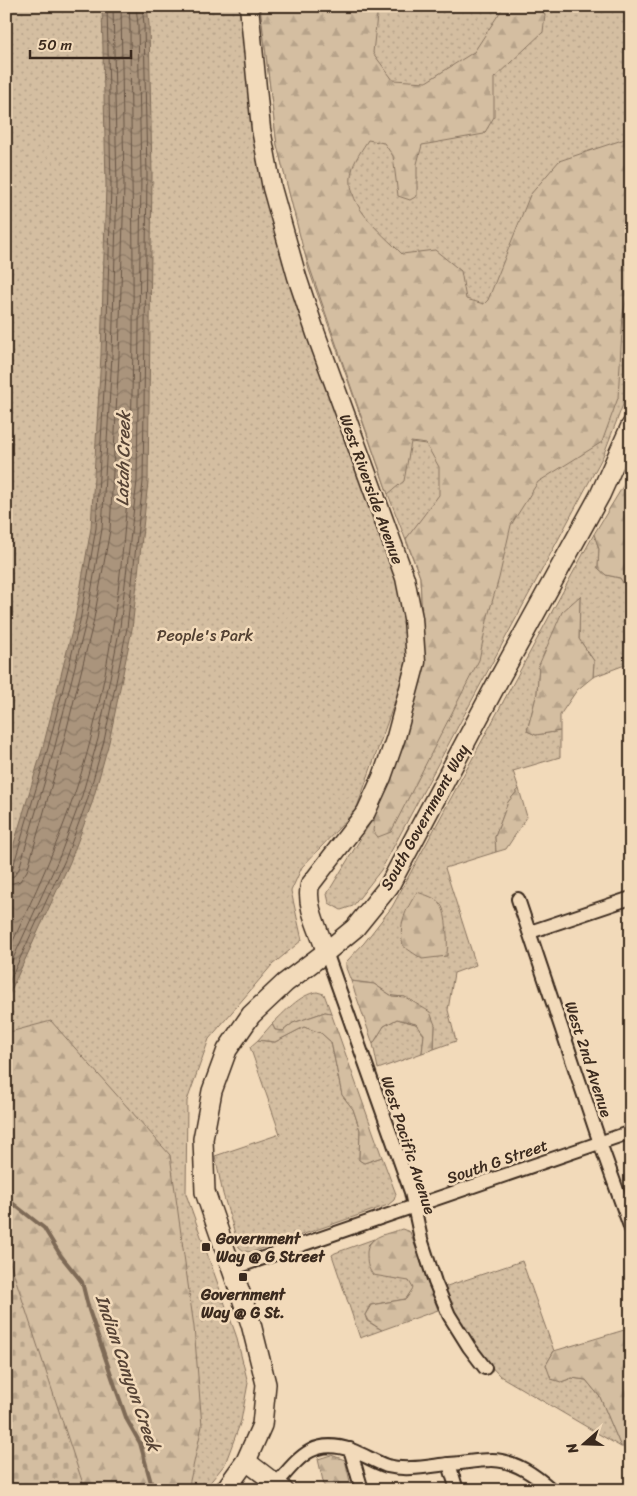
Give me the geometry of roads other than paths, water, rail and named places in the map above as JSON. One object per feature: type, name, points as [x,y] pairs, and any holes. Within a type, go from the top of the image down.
[{"type":"main road","name":"West Riverside Avenue","points":[[249,6],[261,129],[272,188],[297,277],[316,334],[405,578],[413,618],[416,662],[396,737],[382,777],[366,812],[310,885],[308,893],[310,905],[326,952]]},
{"type":"main road","name":"South Government Way","points":[[225,1490],[246,1460],[262,1424],[266,1384],[251,1324],[205,1192],[203,1139],[212,1091],[227,1050],[251,1016],[285,983],[355,928],[388,886],[600,495],[631,426]]},
{"type":"main road","points":[[246,1460],[281,1487]]},
{"type":"street","points":[[530,932],[631,898]]},
{"type":"street","name":"West 2nd Avenue","points":[[518,899],[631,1229]]},
{"type":"street","name":"West Pacific Avenue","points":[[326,952],[411,1192],[421,1238],[432,1273],[449,1315],[485,1368]]},
{"type":"street","name":"South G Street","points":[[231,1269],[631,1132]]},
{"type":"street","points":[[281,1487],[302,1455],[314,1448],[328,1446],[350,1449],[387,1466],[406,1469],[494,1460],[514,1465],[534,1475],[552,1490]]},
{"type":"street","points":[[350,1449],[362,1490]]},
{"type":"street","points":[[449,1464],[457,1490]]},
{"type":"water","name":"Latah Creek","points":[[102,6],[147,6],[149,24],[152,175],[148,482],[132,629],[109,742],[92,803],[70,862],[6,1001],[6,870],[43,747],[75,619],[91,528],[101,355],[106,185]]},
{"type":"waterway","name":"Indian Canyon Creek","points":[[11,1202],[44,1228],[61,1256],[82,1282],[89,1310],[127,1420],[140,1443],[153,1490]]},
{"type":"place","name":"Government Way @ G Street","points":[[206,1247]]},
{"type":"place","name":"Government Way @ G St.","points":[[243,1277]]},
{"type":"park label","name":"People's Park","points":[[205,635]]}]
